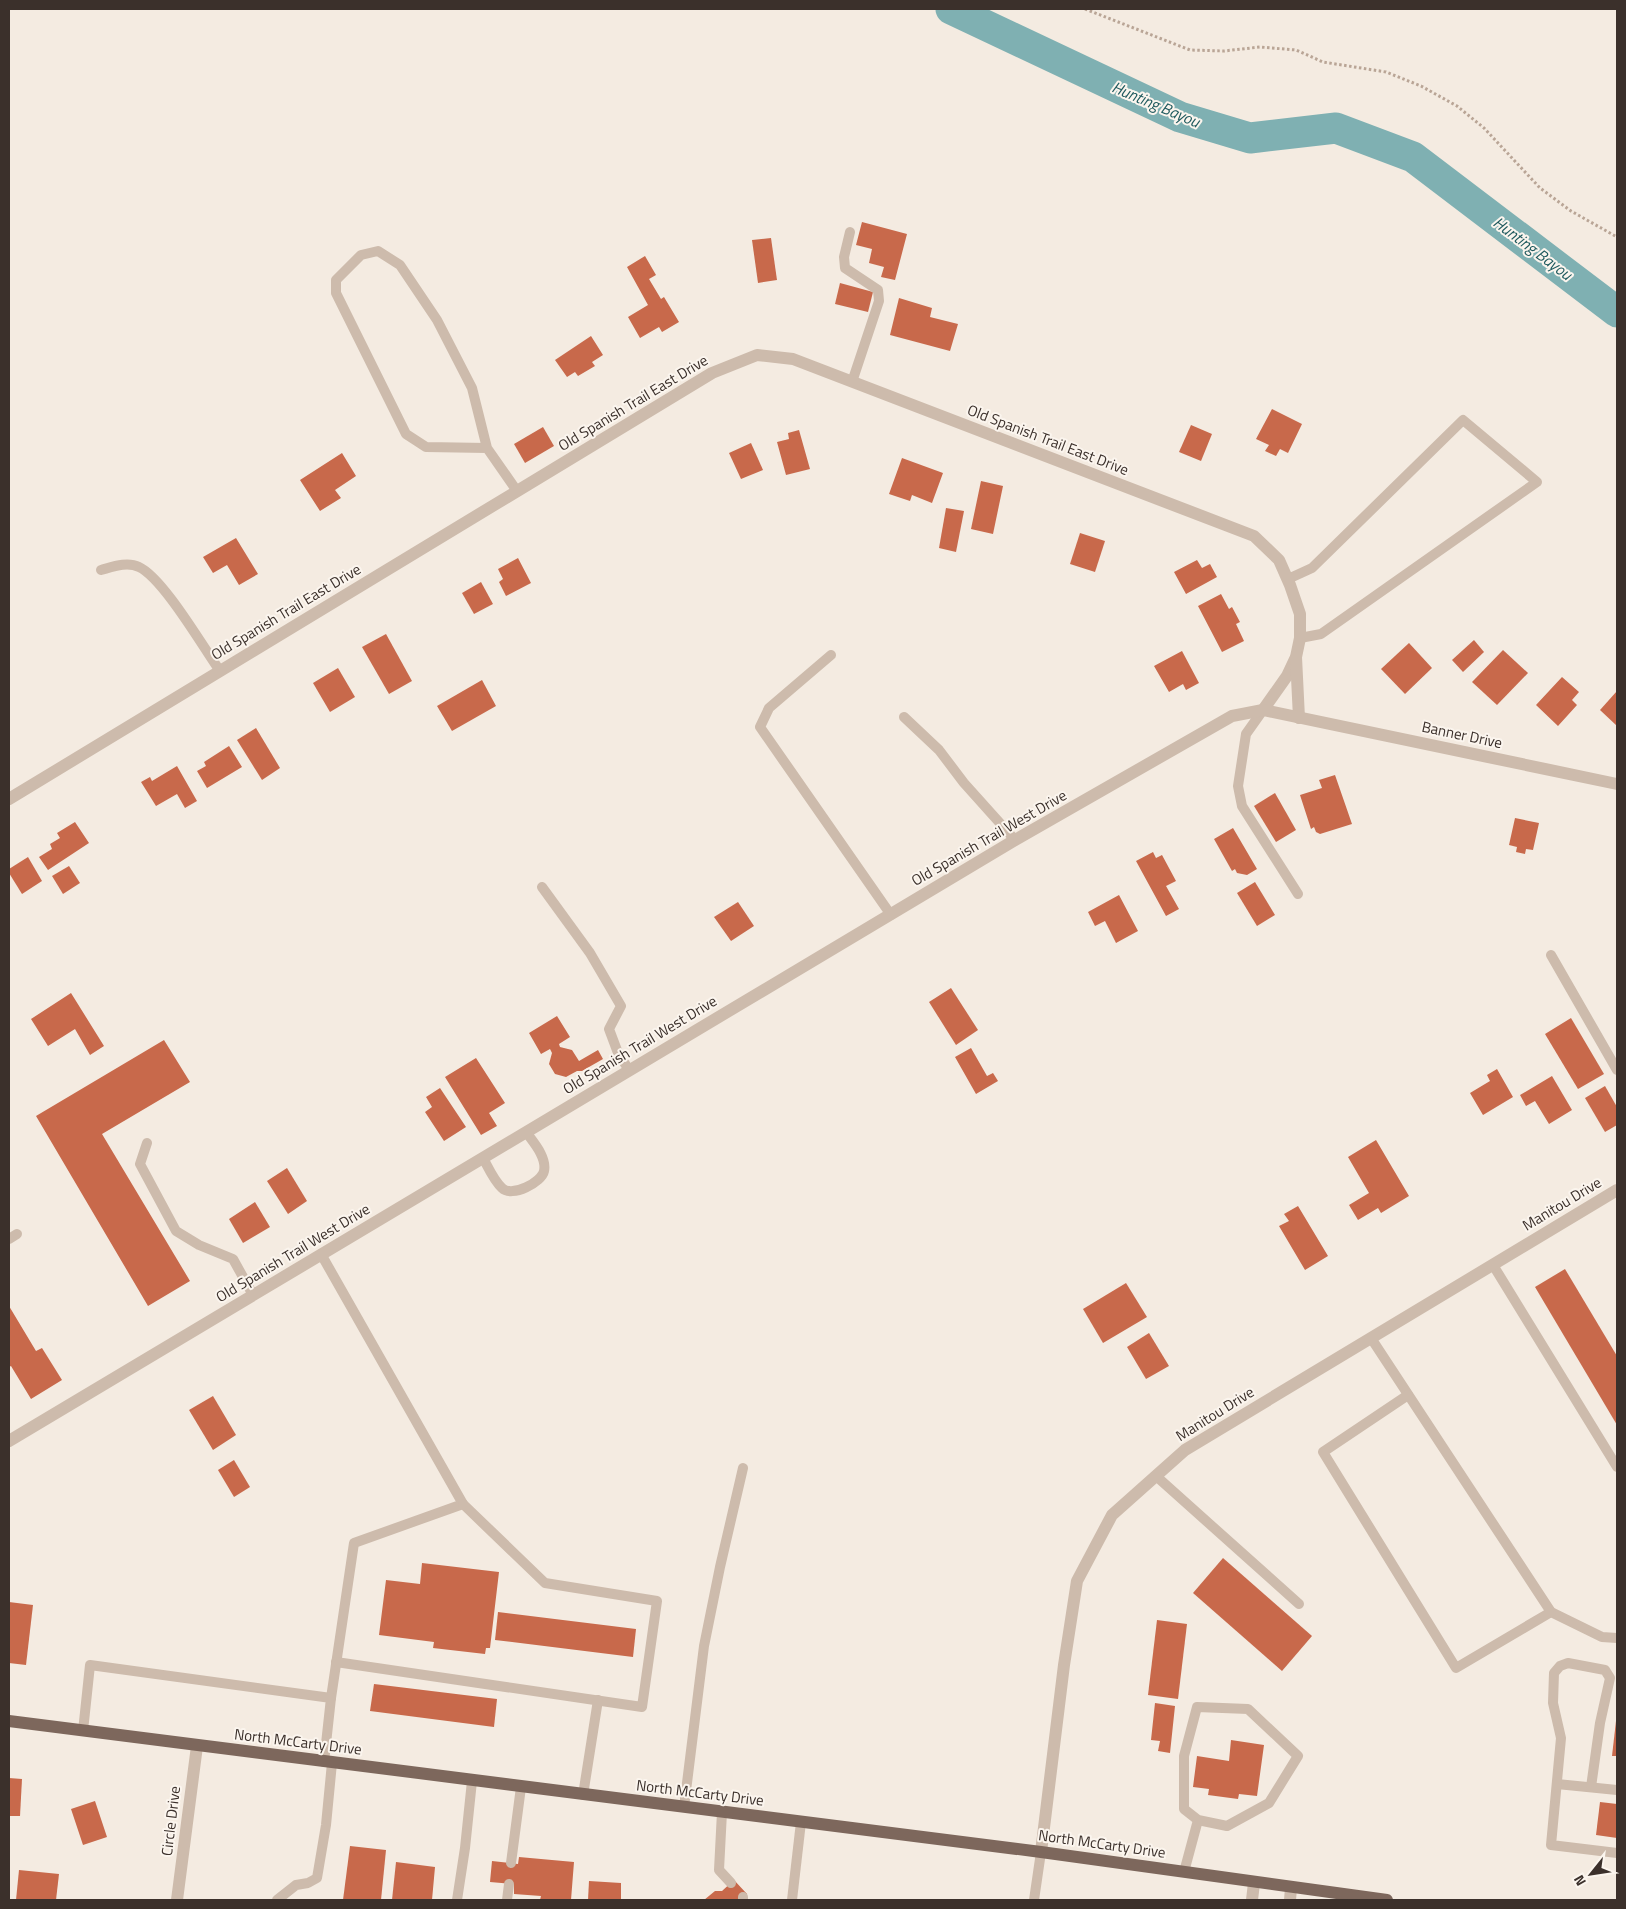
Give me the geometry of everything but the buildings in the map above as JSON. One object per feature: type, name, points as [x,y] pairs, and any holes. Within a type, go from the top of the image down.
[{"type":"main road","name":"North McCarty Drive","points":[[9,1722],[1041,1852],[1254,1883],[1290,1894],[1387,1900]]},
{"type":"street","name":"Old Spanish Trail East Drive","points":[[9,799],[712,373],[757,355],[793,359],[1254,536],[1279,560],[1288,579],[1300,614],[1300,638],[1296,657],[1299,718]]},
{"type":"street","points":[[1263,710],[1287,676],[1296,657]]},
{"type":"street","name":"Old Spanish Trail West Drive","points":[[9,1441],[890,914],[1232,716],[1263,710],[1299,718]]},
{"type":"street","name":"Banner Drive","points":[[1299,718],[1617,784]]},
{"type":"street","name":"Manitou Drive","points":[[1041,1852],[1064,1664],[1077,1582],[1112,1515],[1185,1450],[1617,1190]]},
{"type":"street","name":"Circle Drive","points":[[177,1900],[197,1746]]},
{"type":"street","points":[[1252,1900],[1254,1883]]},
{"type":"lane","points":[[850,232],[844,257],[845,268],[878,290],[879,301],[852,382]]},
{"type":"lane","points":[[487,448],[426,447],[406,434],[336,293],[336,280],[361,255],[378,251],[400,265],[437,320],[472,388],[487,448],[517,491]]},
{"type":"lane","points":[[1288,579],[1312,568],[1463,420],[1537,482],[1321,634],[1300,638]]},
{"type":"lane","points":[[101,570],[124,564],[139,567],[162,586],[220,671]]},
{"type":"lane","points":[[831,655],[770,708],[760,727],[890,914]]},
{"type":"lane","points":[[1263,710],[1246,734],[1238,786],[1242,806],[1298,894]]},
{"type":"lane","points":[[904,716],[939,750],[964,783],[1015,840]]},
{"type":"lane","points":[[542,887],[590,954],[620,1006],[609,1029],[618,1053],[629,1070]]},
{"type":"lane","points":[[1551,955],[1617,1070]]},
{"type":"lane","points":[[483,1158],[502,1189],[508,1192],[518,1191],[539,1179],[544,1172],[544,1164],[542,1157],[526,1132]]},
{"type":"lane","points":[[146,1143],[140,1164],[176,1231],[200,1245],[233,1259],[253,1295]]},
{"type":"lane","points":[[321,1254],[463,1504],[545,1583],[657,1601],[642,1707],[336,1662]]},
{"type":"lane","points":[[1493,1265],[1617,1467]]},
{"type":"lane","points":[[1371,1338],[1550,1612],[1602,1637],[1617,1638]]},
{"type":"lane","points":[[1408,1395],[1323,1452],[1456,1668],[1550,1612]]},
{"type":"lane","points":[[684,1807],[704,1646],[743,1468]]},
{"type":"lane","points":[[1156,1476],[1299,1604]]},
{"type":"lane","points":[[277,1900],[296,1885],[308,1883],[317,1878],[326,1825],[331,1698],[354,1543],[463,1504]]},
{"type":"lane","points":[[1591,1787],[1600,1723],[1610,1678],[1605,1670],[1568,1663],[1560,1666],[1554,1673],[1553,1704],[1560,1738],[1551,1845],[1617,1853]]},
{"type":"lane","points":[[83,1731],[90,1665],[331,1698]]},
{"type":"lane","points":[[583,1794],[598,1700]]},
{"type":"lane","points":[[1197,1707],[1248,1709],[1298,1756],[1269,1802],[1227,1826],[1198,1820],[1184,1809],[1184,1756],[1197,1707]]},
{"type":"lane","points":[[457,1900],[472,1780]]},
{"type":"lane","points":[[1557,1784],[1617,1790]]},
{"type":"lane","points":[[511,1863],[521,1787]]},
{"type":"lane","points":[[722,1812],[720,1870],[731,1883]]},
{"type":"lane","points":[[1184,1872],[1198,1820]]},
{"type":"lane","points":[[792,1900],[801,1822]]},
{"type":"lane","points":[[1034,1900],[1041,1852]]},
{"type":"lane","points":[[507,1900],[509,1884]]},
{"type":"path","points":[[1085,9],[1190,50],[1224,51],[1260,47],[1296,50],[1323,62],[1386,72],[1421,86],[1457,106],[1484,128],[1540,188],[1572,211],[1617,237]]},
{"type":"waterway","name":"Hunting Bayou","points":[[951,9],[1180,117],[1250,138],[1336,128],[1413,157],[1617,312]]}]
